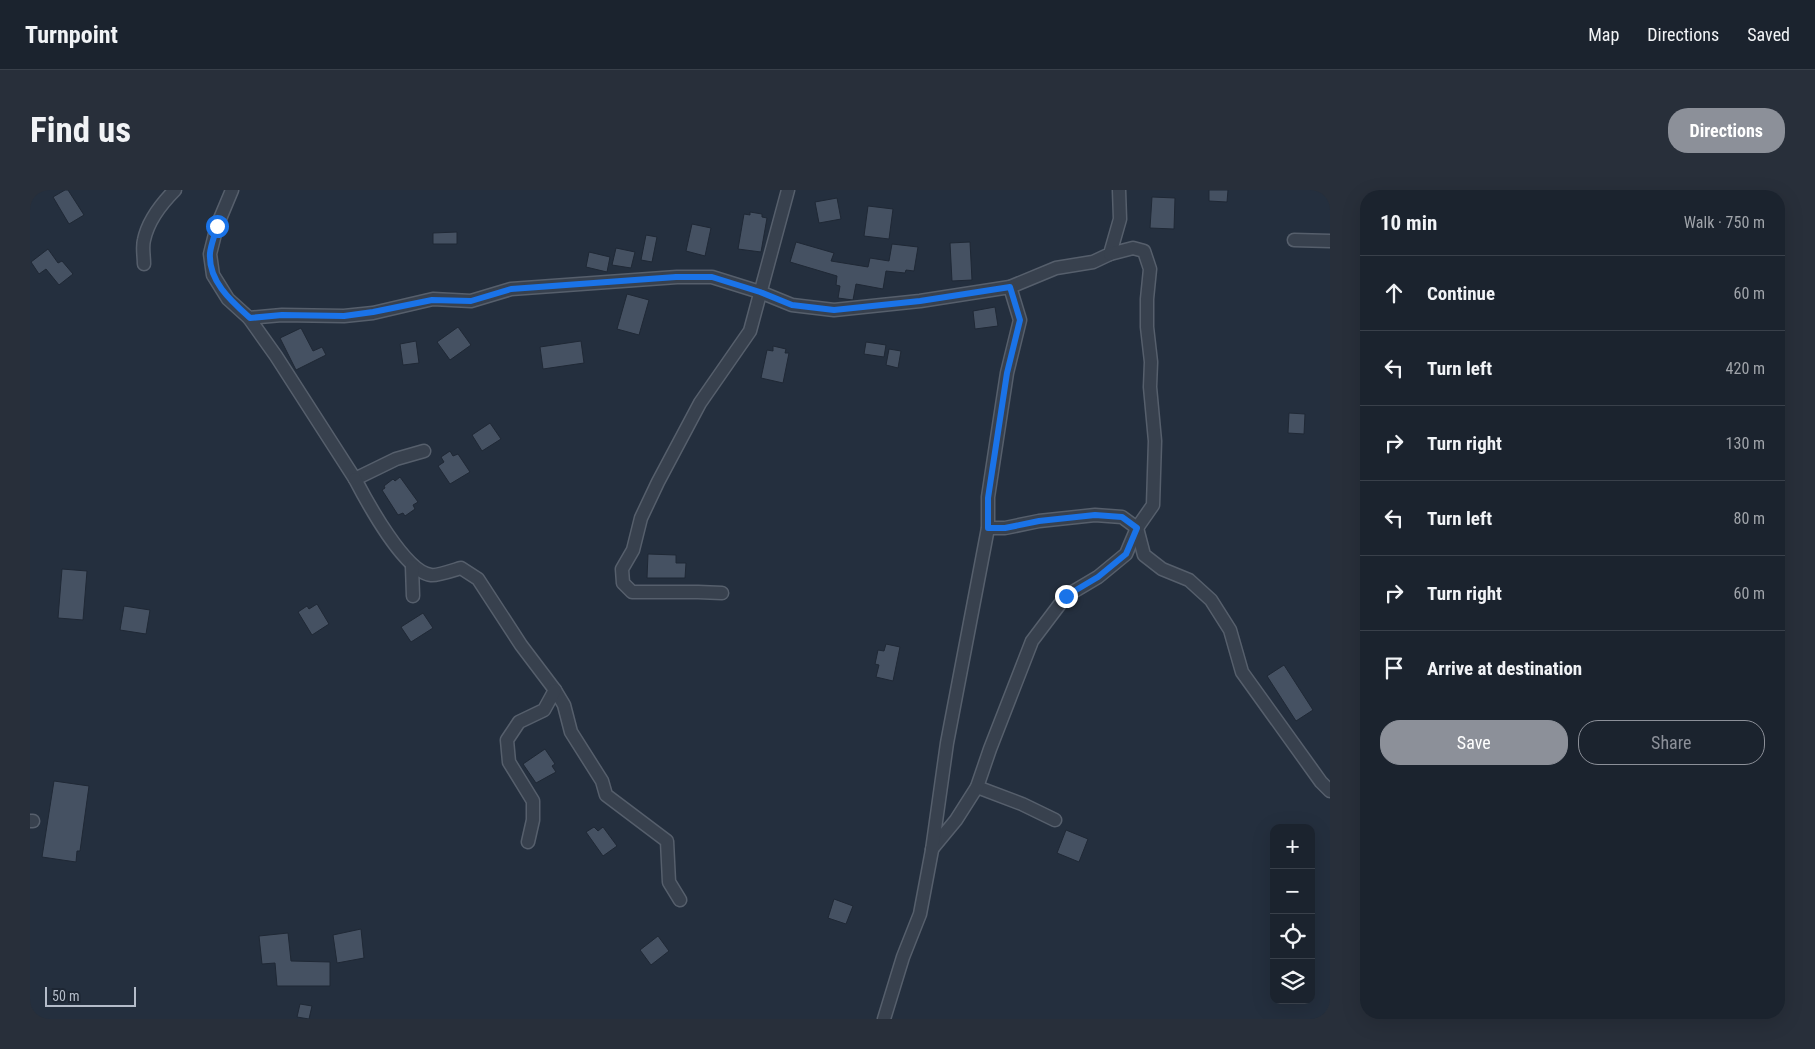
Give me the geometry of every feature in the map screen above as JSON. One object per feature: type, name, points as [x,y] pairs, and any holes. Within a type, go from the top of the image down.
[{"type":"street","points":[[144,264],[144,242],[147,230],[156,214],[175,190]]},
{"type":"street","points":[[232,190],[217,226],[210,254],[214,275],[228,299],[250,318],[355,479],[371,509],[412,566],[431,575],[461,568],[478,579],[521,645],[564,705],[571,732],[602,781],[606,795],[666,841],[669,882],[680,900]]},
{"type":"street","points":[[722,593],[632,592],[623,583],[622,569],[633,550],[641,518],[700,403],[750,331],[788,190]]},
{"type":"street","points":[[1110,254],[1120,219],[1119,190]]},
{"type":"street","points":[[1294,240],[1330,241]]},
{"type":"street","points":[[250,318],[282,315],[344,316],[432,300],[471,301],[511,289],[676,277],[712,277],[760,292],[792,305],[834,310],[920,301],[1010,287],[1056,268],[1093,262],[1110,254],[1133,248],[1144,251],[1150,269],[1147,327],[1151,362],[1150,387],[1156,441],[1153,505],[1137,528],[1126,554],[1098,577],[1066,596],[1032,641],[977,787],[956,820],[932,850]]},
{"type":"street","points":[[884,1019],[903,957],[920,914],[932,850],[947,743],[988,528],[988,498],[1007,373],[1020,320],[1010,287]]},
{"type":"street","points":[[355,479],[396,459],[424,451]]},
{"type":"street","points":[[988,528],[1005,528],[1039,521],[1095,515],[1122,517],[1137,528],[1144,555],[1162,569],[1189,580],[1211,600],[1230,630],[1242,672],[1321,782],[1330,791]]},
{"type":"street","points":[[412,566],[413,596]]},
{"type":"street","points":[[528,842],[533,820],[533,801],[509,762],[507,740],[519,722],[544,710],[555,690]]},
{"type":"street","points":[[977,787],[1022,804],[1055,820]]},
{"type":"building","points":[[68,190],[84,215],[69,224],[53,197]]},
{"type":"building","points":[[1209,190],[1228,190],[1227,202],[1209,201]]},
{"type":"building","points":[[1152,197],[1175,198],[1174,229],[1150,228]]},
{"type":"building","points":[[837,198],[841,219],[819,223],[815,202]]},
{"type":"building","points":[[868,206],[893,209],[889,239],[864,236]]},
{"type":"building","points":[[750,212],[762,214],[762,217],[767,218],[761,252],[738,249],[744,214],[750,215]]},
{"type":"building","points":[[692,224],[711,228],[705,256],[686,251]]},
{"type":"building","points":[[457,232],[457,244],[433,244],[433,233]]},
{"type":"building","points":[[646,235],[657,237],[652,262],[641,260]]},
{"type":"building","points":[[796,242],[834,253],[831,261],[868,267],[870,258],[889,261],[892,244],[918,247],[914,271],[906,270],[905,273],[886,271],[883,289],[856,284],[853,300],[838,298],[840,286],[836,285],[837,276],[790,262]]},
{"type":"building","points":[[970,242],[972,280],[952,281],[950,243]]},
{"type":"building","points":[[616,248],[635,252],[631,268],[612,265]]},
{"type":"building","points":[[48,249],[58,263],[62,261],[73,274],[59,285],[46,269],[39,274],[31,262]]},
{"type":"building","points":[[589,252],[610,257],[607,272],[586,267]]},
{"type":"building","points":[[627,294],[649,300],[639,335],[617,329]]},
{"type":"building","points":[[995,307],[998,326],[975,329],[973,311]]},
{"type":"building","points":[[458,327],[471,345],[450,360],[437,342]]},
{"type":"building","points":[[301,328],[313,351],[322,347],[326,355],[296,370],[280,338]]},
{"type":"building","points":[[416,341],[419,363],[403,365],[400,344]]},
{"type":"building","points":[[581,341],[584,363],[543,369],[540,347]]},
{"type":"building","points":[[866,342],[886,345],[884,357],[864,354]]},
{"type":"building","points":[[773,346],[786,349],[785,353],[789,353],[783,383],[761,378],[767,350],[773,351]]},
{"type":"building","points":[[889,349],[901,351],[898,368],[886,365]]},
{"type":"building","points":[[1289,413],[1305,414],[1304,434],[1288,433]]},
{"type":"building","points":[[490,423],[501,439],[482,451],[472,435]]},
{"type":"building","points":[[450,451],[453,456],[458,454],[470,472],[450,484],[438,466],[444,462],[441,457]]},
{"type":"building","points":[[400,477],[418,502],[413,505],[415,509],[405,516],[403,513],[398,515],[382,490],[393,479],[395,481]]},
{"type":"building","points":[[648,554],[676,555],[676,563],[686,563],[685,578],[647,578]]},
{"type":"building","points":[[62,569],[87,571],[83,620],[58,618]]},
{"type":"building","points":[[317,604],[329,624],[312,635],[298,612],[307,606],[309,609]]},
{"type":"building","points":[[124,606],[150,610],[146,634],[120,630]]},
{"type":"building","points":[[423,613],[433,628],[411,642],[401,627]]},
{"type":"building","points":[[886,644],[900,647],[893,681],[876,677],[879,665],[875,664],[878,650],[884,651]]},
{"type":"building","points":[[1284,665],[1313,710],[1296,721],[1267,676]]},
{"type":"building","points":[[545,749],[555,764],[552,766],[556,772],[536,783],[523,764]]},
{"type":"building","points":[[54,781],[89,786],[80,851],[77,851],[76,862],[42,857]]},
{"type":"building","points":[[594,827],[598,831],[603,827],[617,846],[603,856],[586,832]]},
{"type":"building","points":[[1066,830],[1088,839],[1079,862],[1057,853]]},
{"type":"building","points":[[834,899],[853,906],[846,924],[828,918]]},
{"type":"building","points":[[361,929],[364,958],[337,963],[333,935]]},
{"type":"building","points":[[288,933],[291,961],[330,962],[330,986],[277,986],[275,963],[262,964],[259,936]]},
{"type":"building","points":[[658,936],[669,951],[651,965],[640,950]]},
{"type":"building","points":[[300,1004],[312,1006],[309,1019],[297,1017]]},
{"type":"route","points":[[217,226],[210,254],[214,275],[228,299],[250,318],[282,315],[344,316],[432,300],[471,301],[511,289],[676,277],[712,277],[760,292],[792,305],[834,310],[920,301],[1010,287],[1020,320],[1007,373],[988,498],[988,528],[1005,528],[1039,521],[1095,515],[1122,517],[1137,528],[1126,554],[1098,577],[1066,596]]}]
